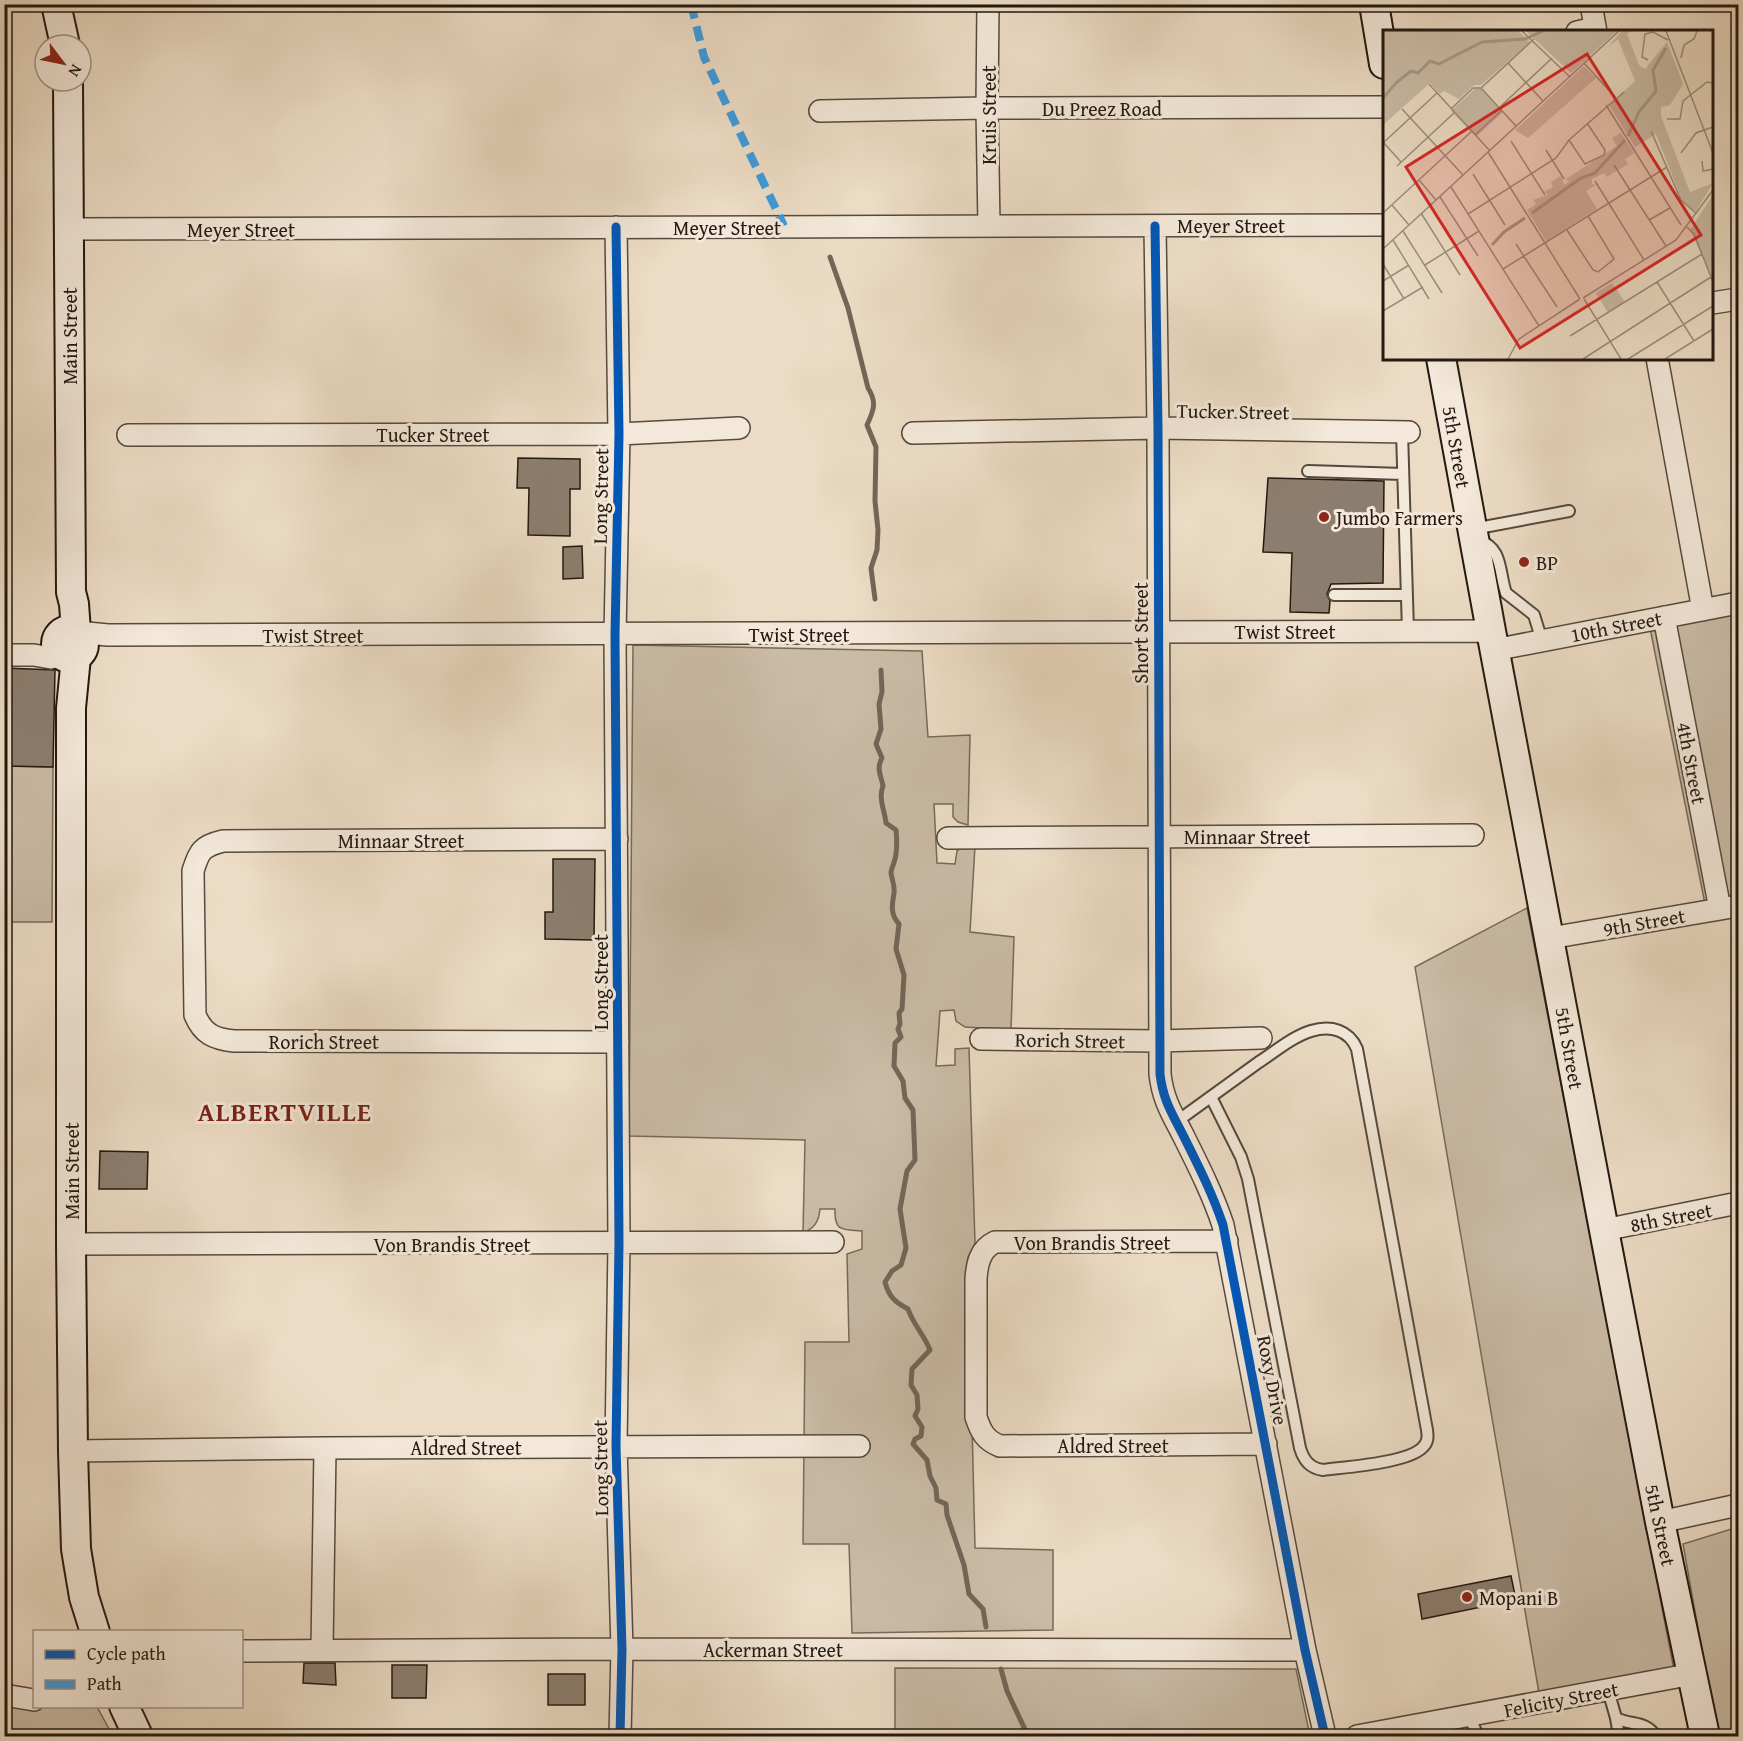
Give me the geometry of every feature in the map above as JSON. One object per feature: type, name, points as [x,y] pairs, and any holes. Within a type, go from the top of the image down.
[{"type":"street","points":[[56,4],[62,33]]},
{"type":"street","name":"Kruis Street","points":[[988,4],[989,226]]},
{"type":"street","points":[[1374,4],[1383,58]]},
{"type":"street","points":[[1589,30],[1591,4]]},
{"type":"street","name":"Main Street","points":[[68,93],[71,592],[74,604],[66,646],[71,708],[71,1244],[74,1451],[76,1548],[84,1597],[94,1630]]},
{"type":"street","name":"Du Preez Road","points":[[820,111],[987,108],[1383,107]]},
{"type":"street","name":"Meyer Street","points":[[70,229],[1383,225]]},
{"type":"street","name":"Short Street","points":[[1155,226],[1158,428],[1159,1041]]},
{"type":"street","name":"Long Street","points":[[616,227],[619,434],[615,635],[619,1244],[616,1446],[622,1649],[620,1737]]},
{"type":"street","points":[[1713,303],[1738,298]]},
{"type":"street","name":"5th Street","points":[[1441,360],[1604,1230],[1660,1522],[1705,1737]]},
{"type":"street","points":[[1657,360],[1703,610]]},
{"type":"street","name":"Tucker Street","points":[[128,435],[619,434],[739,428]]},
{"type":"street","name":"Tucker Street","points":[[913,433],[1158,428],[1405,432]]},
{"type":"street","name":"10th Street","points":[[1492,640],[1542,640],[1738,603]]},
{"type":"street","name":"4th Street","points":[[1665,617],[1729,908]]},
{"type":"street","name":"Twist Street","points":[[4,655],[66,646],[108,635],[1408,631],[1492,640]]},
{"type":"street","name":"Minnaar Street","points":[[948,838],[1473,835]]},
{"type":"street","name":"Minnaar Street","points":[[195,862],[200,852],[208,844],[223,841],[617,839]]},
{"type":"street","name":"Rorich Street","points":[[195,862],[193,871],[195,1015],[199,1025],[210,1036],[234,1041],[618,1042]]},
{"type":"street","name":"9th Street","points":[[1550,938],[1729,908]]},
{"type":"street","name":"Rorich Street","points":[[981,1039],[1159,1041],[1261,1038]]},
{"type":"street","name":"Roxy Drive","points":[[1159,1041],[1162,1093],[1217,1204],[1227,1241],[1305,1650],[1325,1737]]},
{"type":"street","name":"8th Street","points":[[1604,1230],[1738,1203]]},
{"type":"street","name":"Von Brandis Street","points":[[976,1417],[977,1265],[983,1251],[989,1245],[995,1242],[1227,1241]]},
{"type":"street","name":"Von Brandis Street","points":[[71,1244],[832,1242]]},
{"type":"street","name":"Aldred Street","points":[[976,1417],[981,1432],[990,1442],[1000,1446],[1266,1444]]},
{"type":"street","name":"Aldred Street","points":[[74,1451],[859,1446]]},
{"type":"street","points":[[322,1650],[325,1448]]},
{"type":"street","points":[[1660,1522],[1738,1505]]},
{"type":"street","name":"Ackerman Street","points":[[243,1651],[1305,1650]]},
{"type":"street","name":"Felicity Street","points":[[1358,1737],[1693,1674]]},
{"type":"street","points":[[4,1695],[33,1700]]},
{"type":"street","points":[[124,1708],[138,1737]]},
{"type":"lane","points":[[1405,432],[1403,474],[1408,631]]},
{"type":"lane","points":[[1308,471],[1403,474]]},
{"type":"lane","points":[[1473,535],[1569,512]]},
{"type":"lane","points":[[1473,535],[1495,552],[1506,593],[1534,615],[1542,640]]},
{"type":"lane","points":[[1334,595],[1407,595]]},
{"type":"lane","points":[[1176,1122],[1211,1097],[1286,1044],[1313,1030],[1337,1030],[1346,1033],[1353,1040],[1357,1049],[1427,1430],[1428,1439],[1425,1445],[1414,1454],[1403,1458],[1323,1470],[1314,1468],[1302,1456],[1248,1179],[1241,1157],[1211,1097]]},
{"type":"lane","points":[[1608,1690],[1619,1737]]},
{"type":"lane","points":[[1469,1716],[1478,1737]]},
{"type":"lane","points":[[1616,1718],[1623,1722],[1644,1725],[1656,1737]]},
{"type":"shaded area","points":[[1738,594],[1738,903],[1706,909],[1647,613]]},
{"type":"shaded area","points":[[633,645],[922,651],[928,737],[970,735],[968,825],[958,822],[953,817],[953,804],[934,804],[937,863],[955,864],[957,851],[963,847],[975,846],[970,932],[1014,937],[1011,1030],[965,1027],[956,1021],[954,1010],[940,1011],[936,1066],[955,1065],[955,1049],[969,1048],[975,1243],[968,1258],[975,1548],[1053,1550],[1053,1630],[852,1633],[849,1544],[803,1544],[805,1342],[849,1342],[847,1254],[862,1249],[862,1231],[841,1228],[836,1222],[835,1209],[820,1209],[816,1224],[803,1233],[805,1140],[629,1136]]},
{"type":"shaded area","points":[[5,766],[53,767],[52,922],[5,922]]},
{"type":"shaded area","points":[[1527,908],[1674,1670],[1539,1693],[1415,967]]},
{"type":"shaded area","points":[[1738,1527],[1738,1736],[1717,1736],[1683,1544]]},
{"type":"shaded area","points":[[895,1668],[1296,1669],[1310,1736],[895,1736]]},
{"type":"shaded area","points":[[4,1703],[33,1705],[33,1708],[98,1708],[113,1736],[5,1736]]},
{"type":"building","points":[[518,458],[580,459],[580,489],[570,489],[570,536],[528,535],[529,488],[517,488]]},
{"type":"building","name":"Jumbo Farmers","points":[[1268,478],[1384,481],[1383,583],[1331,584],[1327,594],[1330,601],[1329,613],[1290,612],[1292,553],[1263,552]]},
{"type":"building","points":[[582,546],[583,578],[563,579],[563,547]]},
{"type":"building","points":[[4,668],[55,670],[53,767],[4,766]]},
{"type":"building","points":[[553,859],[595,859],[594,940],[545,939],[545,912],[553,912]]},
{"type":"building","points":[[100,1151],[148,1152],[147,1189],[99,1189]]},
{"type":"building","name":"Mopani B","points":[[1511,1576],[1516,1600],[1422,1619],[1418,1594]]},
{"type":"building","points":[[304,1663],[335,1663],[336,1685],[303,1683]]},
{"type":"building","points":[[392,1665],[427,1665],[426,1698],[392,1698]]},
{"type":"building","points":[[548,1674],[585,1674],[585,1705],[548,1705]]},
{"type":"waterway","points":[[830,257],[848,308],[873,402],[873,410],[867,425],[876,447],[875,501],[878,530],[877,550],[871,568],[875,599]]},
{"type":"waterway","points":[[881,670],[882,692],[879,704],[881,729],[876,744],[882,758],[879,769],[883,786],[881,800],[886,823],[896,830],[896,853],[891,873],[894,885],[892,909],[899,924],[896,949],[904,975],[898,1029],[901,1037],[895,1043],[894,1066],[903,1081],[905,1098],[913,1110],[915,1160],[907,1171],[900,1209],[906,1248],[901,1265],[892,1271],[885,1282],[893,1298],[908,1309],[930,1350],[912,1369],[911,1385],[917,1395],[918,1409],[915,1416],[922,1427],[921,1436],[915,1439],[913,1444],[927,1460],[930,1476],[936,1488],[937,1500],[946,1504],[947,1515],[964,1565],[969,1594],[983,1609],[986,1627]]},
{"type":"waterway","points":[[1001,1669],[1007,1691],[1028,1736]]},
{"type":"marked path","points":[[691,4],[704,57],[784,226]]},
{"type":"cycle path","points":[[1155,226],[1158,428],[1160,1074],[1169,1108],[1206,1181],[1223,1225],[1305,1650],[1325,1736]]},
{"type":"cycle path","points":[[616,227],[619,434],[615,635],[619,1243],[616,1446],[622,1649],[620,1736]]},
{"type":"place","name":"Jumbo Farmers","points":[[1324,517]]},
{"type":"place","name":"BP","points":[[1524,562]]},
{"type":"place","name":"Mopani B","points":[[1467,1597]]},
{"type":"district","name":"ALBERTVILLE","points":[[285,1111]]}]
